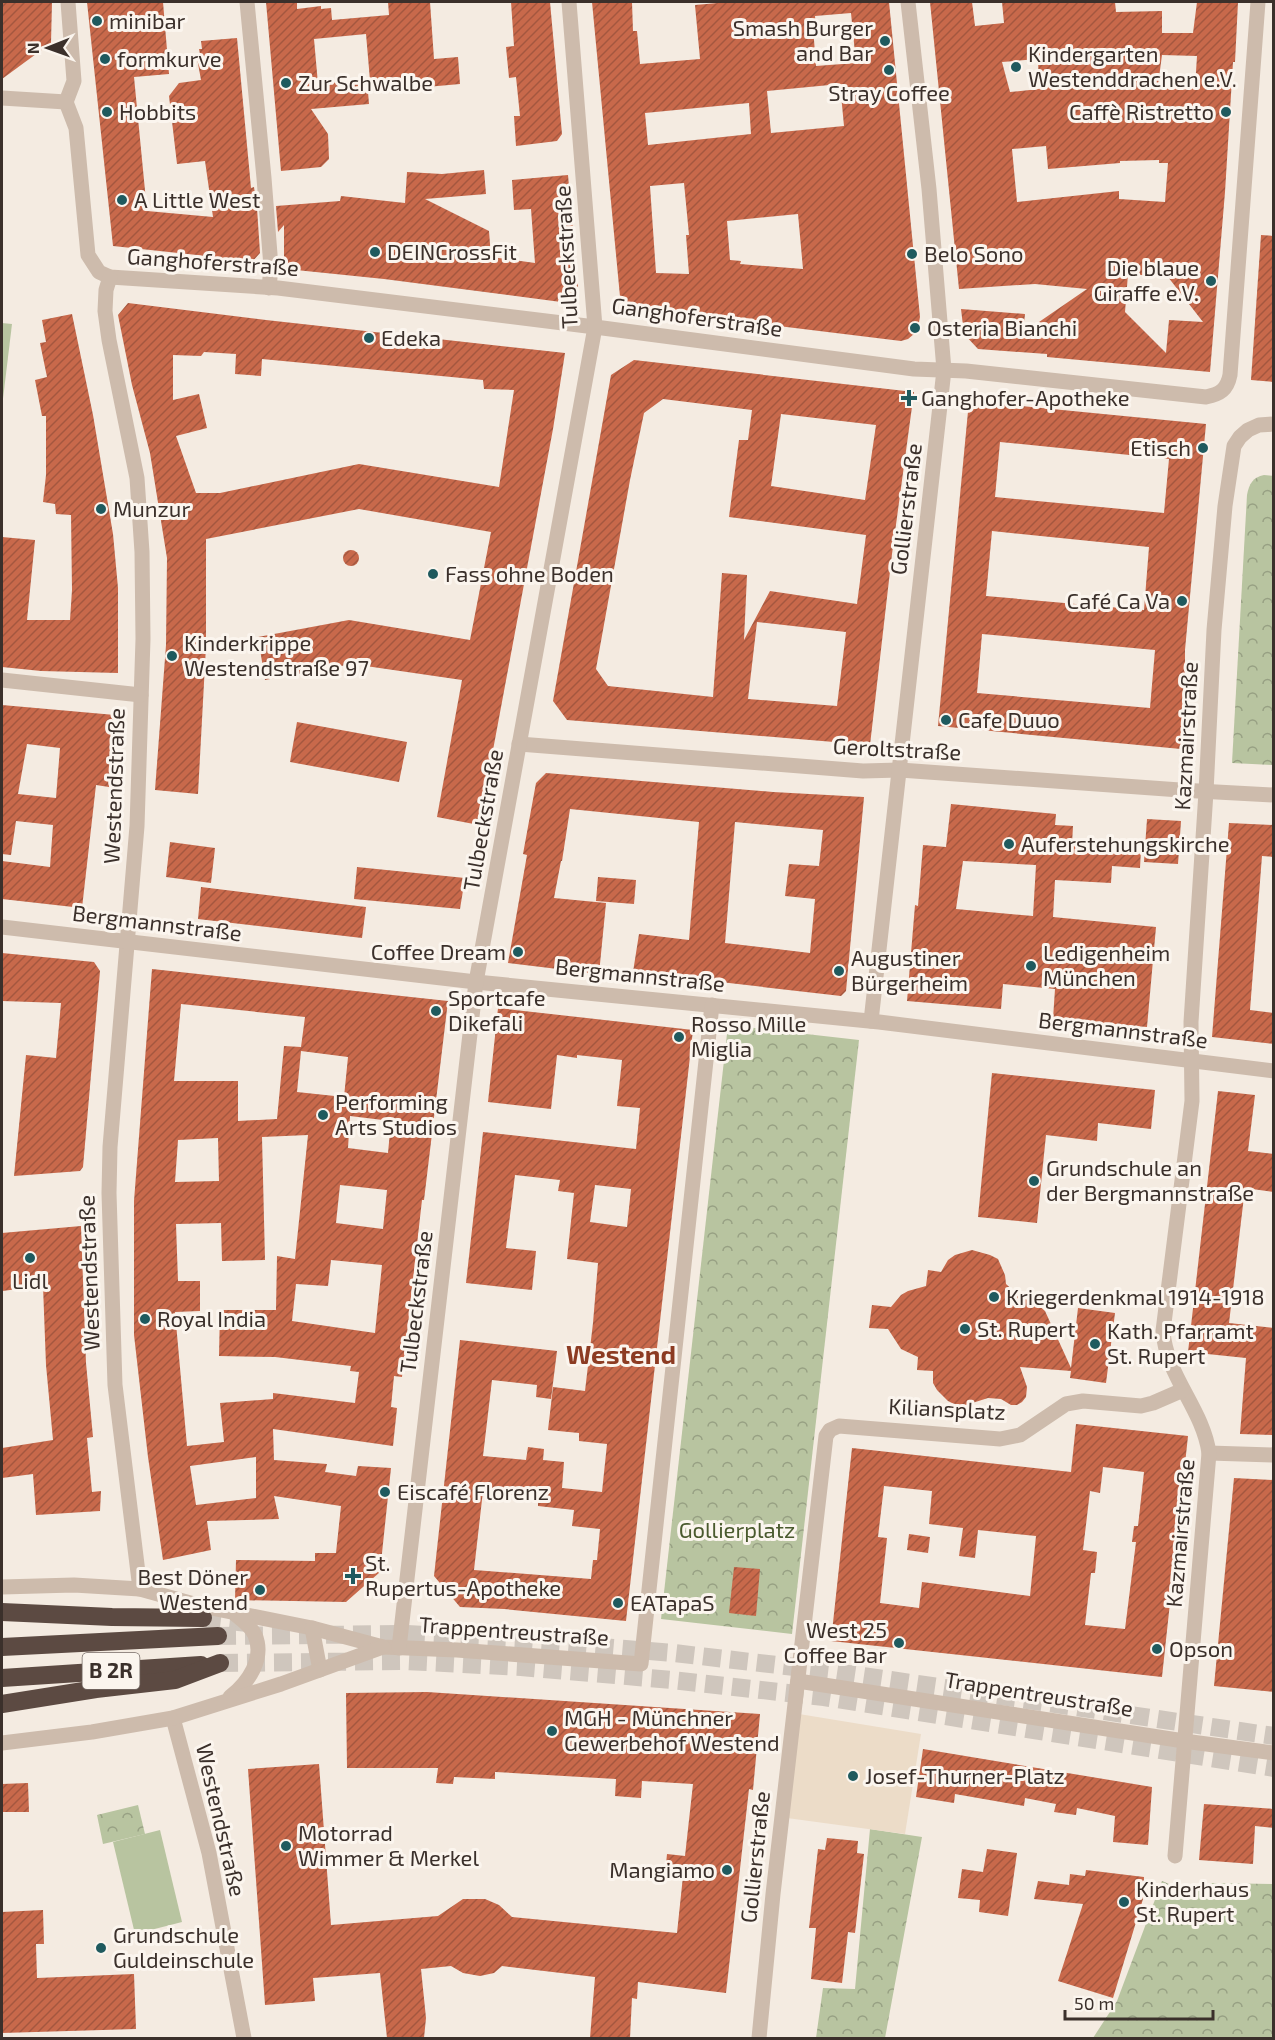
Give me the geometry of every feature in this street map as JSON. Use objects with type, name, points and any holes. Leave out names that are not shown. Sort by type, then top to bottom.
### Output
[{"type":"highway","points":[[2,1612],[203,1618]]},
{"type":"highway","name":"B 2R","points":[[2,1647],[218,1636]]},
{"type":"highway","name":"B 2R","points":[[2,1678],[220,1663],[175,1680],[96,1689],[2,1704]]},
{"type":"street","points":[[68,2],[74,81],[66,102],[76,128],[88,255],[108,284]]},
{"type":"street","points":[[247,2],[271,267],[269,288]]},
{"type":"street","name":"Tulbeckstraße","points":[[391,1648],[476,982],[595,327],[569,2]]},
{"type":"street","name":"Gollierstraße","points":[[871,1021],[944,370],[929,189],[908,2]]},
{"type":"street","name":"Ganghoferstraße","points":[[108,284],[269,288],[595,327],[914,369],[966,370],[1206,397],[1222,392],[1228,384],[1230,375],[1258,2]]},
{"type":"street","points":[[2,98],[66,102]]},
{"type":"street","name":"Westendstraße","points":[[108,284],[105,311],[137,478],[142,564],[143,639],[137,826],[110,1147],[109,1193],[115,1385],[140,1589]]},
{"type":"street","name":"Kazmairstraße","points":[[1175,1856],[1209,1453],[1205,1434],[1170,1363],[1163,1330],[1192,1101],[1191,1022],[1214,630],[1225,506],[1234,446],[1240,437],[1259,425],[1274,424]]},
{"type":"street","points":[[2,680],[141,695]]},
{"type":"street","name":"Geroltstraße","points":[[519,744],[863,771],[900,770],[1274,795]]},
{"type":"street","name":"Bergmannstraße","points":[[2,927],[476,982],[871,1021],[1274,1071]]},
{"type":"street","name":"Trappentreustraße","points":[[2,1587],[74,1585],[140,1589],[235,1614],[312,1628],[391,1648],[457,1650],[641,1664],[712,1005]]},
{"type":"street","name":"Kiliansplatz","points":[[798,1681],[826,1436],[830,1430],[839,1426],[1000,1439],[1020,1435],[1066,1404],[1083,1401],[1133,1406],[1147,1405],[1183,1390]]},
{"type":"street","points":[[1209,1453],[1274,1455]]},
{"type":"street","name":"Trappentreustraße","points":[[225,1701],[249,1678],[255,1665],[257,1652],[256,1637],[251,1628],[235,1614]]},
{"type":"street","points":[[312,1628],[320,1670]]},
{"type":"street","name":"Trappentreustraße","points":[[2,1743],[92,1732],[173,1718],[391,1648]]},
{"type":"street","name":"Gollierstraße","points":[[759,2038],[772,1894],[798,1681]]},
{"type":"street","name":"Trappentreustraße","points":[[798,1681],[1184,1742],[1274,1753]]},
{"type":"street","name":"Westendstraße","points":[[173,1718],[209,1853],[244,2038]]},
{"type":"green space","points":[[2,323],[12,324],[2,407]]},
{"type":"green space","points":[[1264,475],[1274,476],[1273,765],[1232,763],[1247,495],[1252,482]]},
{"type":"green space","name":"Gollierplatz","points":[[728,1025],[859,1040],[792,1634],[661,1619]]},
{"type":"green space","points":[[138,1805],[145,1834],[103,1844],[97,1815]]},
{"type":"green space","points":[[870,1829],[922,1837],[885,2038],[816,2038],[823,1988],[855,1989]]},
{"type":"green space","points":[[160,1830],[182,1922],[135,1934],[113,1842]]},
{"type":"green space","points":[[1162,1881],[1176,1887],[1213,1883],[1273,1884],[1273,2038],[1093,2038],[1117,2001]]},
{"type":"shaded area","name":"Josef-Thurner-Platz","points":[[799,1714],[921,1734],[905,1834],[787,1818]]},
{"type":"building","points":[[2,2],[52,2],[51,43],[2,79]]},
{"type":"building","points":[[87,2],[163,2],[169,74],[134,77],[147,211],[213,217],[205,161],[177,164],[169,96],[179,83],[201,80],[197,58],[200,54],[199,49],[202,49],[201,41],[237,38],[251,188],[254,187],[257,208],[260,253],[253,261],[113,246]]},
{"type":"building","points":[[266,2],[297,2],[297,9],[321,6],[321,9],[331,8],[332,20],[389,15],[388,2],[430,2],[434,59],[458,57],[460,84],[371,92],[366,34],[314,39],[318,84],[367,80],[369,104],[311,109],[328,134],[329,159],[321,167],[281,171]]},
{"type":"building","points":[[511,2],[550,2],[562,134],[557,141],[516,146],[514,116],[520,116],[516,77],[509,78],[506,47],[514,46]]},
{"type":"building","points":[[592,2],[632,2],[633,31],[637,31],[640,64],[700,59],[695,5],[729,2],[889,2],[920,317],[914,334],[901,341],[621,307]],"holes":[[[851,13],[856,63],[816,66],[813,27],[816,27],[815,16]],[[840,84],[844,126],[771,133],[767,91]],[[749,103],[751,134],[648,145],[645,113]],[[684,183],[689,235],[686,235],[689,274],[656,273],[650,186]],[[798,214],[803,269],[740,264],[741,261],[730,260],[727,221]]]},
{"type":"building","points":[[930,2],[972,2],[975,26],[1004,23],[1002,2],[1115,2],[1116,12],[1162,11],[1162,33],[1193,33],[1197,2],[1238,2],[1210,372],[1047,357],[1047,354],[978,349],[964,334],[961,309],[1025,314],[1023,333],[1087,289],[1035,284],[959,289]],"holes":[[[1162,55],[1197,56],[1195,88],[1158,85]],[[1038,59],[1039,89],[1010,92],[1002,62]],[[1046,146],[1048,169],[1120,163],[1120,161],[1159,160],[1159,163],[1168,163],[1165,202],[1119,199],[1119,191],[1017,202],[1012,149]],[[1128,274],[1168,277],[1203,322],[1169,320],[1166,353],[1125,312]]]},
{"type":"building","points":[[484,170],[486,194],[425,199],[489,231],[491,257],[535,263],[531,209],[514,210],[512,180],[568,175],[578,287],[561,302],[296,270],[289,268],[284,262],[284,225],[278,232],[276,206],[340,201],[341,196],[405,203],[407,172],[442,174]]},
{"type":"building","points":[[1261,235],[1274,236],[1274,382],[1251,380]]},
{"type":"building","points":[[128,303],[565,353],[553,429],[479,825],[437,817],[462,680],[352,664],[265,680],[258,637],[349,620],[470,640],[491,532],[359,509],[206,539],[206,646],[198,794],[155,790],[166,645],[167,558],[150,453],[132,385],[118,315]],"holes":[[[204,352],[236,354],[235,374],[261,376],[262,359],[483,380],[484,389],[514,390],[499,487],[359,464],[220,493],[196,493],[176,436],[207,428],[199,394],[173,400],[173,355],[201,356]]]},
{"type":"building","points":[[72,314],[93,415],[113,534],[118,588],[118,673],[41,671],[2,667],[2,537],[35,540],[27,620],[70,620],[71,515],[56,514],[55,504],[43,502],[46,475],[46,416],[42,416],[35,380],[47,377],[40,343],[46,342],[42,320]]},
{"type":"building","points":[[634,360],[914,392],[870,745],[567,720],[553,701],[611,375]],"holes":[[[663,399],[752,410],[748,440],[739,440],[729,517],[866,535],[857,604],[770,591],[744,640],[747,575],[722,573],[713,697],[608,686],[596,669],[644,413]],[[781,414],[876,425],[865,500],[771,486]],[[757,622],[846,632],[837,706],[748,699]]]},
{"type":"building","points":[[969,401],[1206,424],[1185,650],[1185,698],[1181,749],[938,726]],"holes":[[[1000,442],[1169,459],[1164,513],[995,497]],[[992,531],[1149,547],[1144,610],[986,596]],[[982,634],[1155,650],[1150,708],[977,693]]]},
{"type":"building","points":[[351,550],[357,552],[359,558],[357,564],[351,566],[345,564],[343,558],[345,552]]},
{"type":"building","points":[[2,705],[115,715],[109,787],[96,785],[82,908],[2,899],[2,861],[50,867],[53,825],[16,821],[11,855],[2,854]],"holes":[[[27,744],[60,748],[56,798],[18,794]]]},
{"type":"building","points":[[297,722],[407,742],[399,782],[290,762]]},
{"type":"building","points":[[546,773],[773,792],[864,797],[846,991],[841,996],[633,972],[639,934],[689,940],[699,822],[570,809],[554,898],[606,903],[599,974],[508,963],[527,855],[523,854],[536,783]],"holes":[[[735,822],[823,830],[819,866],[789,864],[785,896],[815,899],[810,953],[725,943]]]},
{"type":"building","points":[[951,804],[1056,814],[1055,825],[1073,826],[1072,844],[1141,850],[1140,868],[1112,866],[1111,883],[1055,880],[1053,917],[1156,927],[1147,1027],[1053,1019],[1055,989],[1003,984],[1001,1009],[907,1001],[915,905],[918,906],[923,845],[946,847]],"holes":[[[963,861],[1036,865],[1033,916],[956,909]]]},
{"type":"building","points":[[1147,819],[1181,821],[1178,864],[1144,862]]},
{"type":"building","points":[[1229,823],[1274,825],[1274,857],[1262,856],[1250,1010],[1274,1013],[1274,1044],[1212,1037]]},
{"type":"building","points":[[170,842],[215,848],[211,883],[166,877]]},
{"type":"building","points":[[357,867],[465,878],[460,909],[354,899]]},
{"type":"building","points":[[598,877],[636,880],[634,904],[596,901]]},
{"type":"building","points":[[201,887],[366,907],[362,938],[198,919]]},
{"type":"building","points":[[2,953],[94,962],[100,971],[83,1167],[80,1171],[14,1176],[26,1055],[56,1058],[61,1003],[2,1001]]},
{"type":"building","points":[[152,969],[448,1001],[402,1377],[394,1376],[391,1407],[397,1408],[393,1446],[273,1429],[274,1460],[327,1464],[325,1472],[356,1476],[358,1466],[391,1468],[380,1572],[346,1602],[235,1600],[236,1560],[315,1561],[315,1553],[336,1553],[341,1506],[274,1496],[279,1519],[207,1521],[211,1550],[163,1560],[134,1335],[134,1201]],"holes":[[[181,1004],[305,1017],[301,1047],[284,1046],[277,1119],[238,1121],[238,1081],[174,1081]],[[301,1051],[348,1057],[344,1097],[297,1092]],[[350,1116],[391,1121],[388,1153],[348,1148]],[[308,1135],[295,1259],[277,1256],[276,1310],[220,1310],[219,1356],[275,1357],[351,1366],[350,1371],[359,1372],[355,1403],[273,1393],[273,1399],[220,1403],[224,1442],[187,1446],[175,1312],[200,1311],[200,1281],[178,1281],[176,1224],[221,1223],[222,1261],[265,1260],[262,1137]],[[218,1138],[219,1181],[175,1182],[178,1140]],[[340,1185],[387,1190],[383,1229],[336,1223]],[[331,1260],[382,1265],[375,1333],[292,1321],[296,1284],[328,1286]],[[256,1457],[256,1498],[196,1505],[190,1466]]]},
{"type":"building","points":[[498,1008],[693,1030],[626,1621],[460,1607],[434,1576],[460,1340],[557,1351],[551,1399],[536,1397],[537,1385],[492,1380],[483,1456],[526,1460],[528,1447],[544,1449],[543,1460],[564,1462],[562,1488],[602,1492],[607,1444],[579,1441],[579,1433],[548,1430],[553,1387],[585,1391],[593,1323],[598,1263],[567,1259],[574,1193],[558,1191],[560,1180],[515,1175],[506,1248],[536,1251],[532,1290],[466,1283],[483,1132],[636,1149],[640,1108],[617,1106],[622,1060],[577,1055],[577,1058],[557,1055],[551,1109],[488,1102]],"holes":[[[595,1185],[631,1189],[627,1227],[590,1222]],[[483,1491],[538,1498],[538,1506],[574,1510],[572,1526],[600,1529],[597,1560],[593,1560],[591,1579],[474,1570]]]},
{"type":"building","points":[[992,1073],[1155,1090],[1151,1129],[1098,1123],[1097,1141],[1046,1135],[1037,1223],[978,1217]]},
{"type":"building","points":[[1218,1091],[1255,1095],[1248,1151],[1274,1154],[1274,1192],[1245,1188],[1229,1323],[1274,1328],[1274,1435],[1240,1434],[1246,1358],[1188,1352]]},
{"type":"building","points":[[81,1226],[86,1363],[93,1437],[87,1438],[92,1492],[101,1491],[100,1511],[36,1515],[33,1474],[2,1478],[2,1448],[53,1440],[46,1365],[43,1286],[2,1291],[2,1233]]},
{"type":"building","name":"St. Rupert","points":[[972,1250],[998,1259],[1006,1284],[1021,1298],[1035,1302],[1045,1311],[1071,1368],[1078,1308],[1115,1313],[1106,1383],[1070,1378],[1071,1371],[1020,1367],[1027,1387],[1026,1397],[1017,1405],[1011,1405],[1001,1399],[988,1398],[966,1405],[956,1405],[948,1401],[937,1390],[933,1383],[933,1371],[917,1370],[918,1357],[901,1349],[888,1329],[869,1328],[872,1305],[891,1307],[901,1295],[926,1286],[928,1270],[941,1272],[948,1260],[955,1255]]},
{"type":"building","points":[[1076,1424],[1188,1436],[1162,1677],[831,1641],[852,1448],[1071,1472]],"holes":[[[1103,1467],[1144,1472],[1138,1526],[1134,1526],[1132,1542],[1136,1542],[1125,1629],[1085,1625],[1091,1573],[1095,1573],[1097,1552],[1083,1550],[1090,1491],[1100,1493]],[[884,1486],[932,1491],[929,1524],[963,1528],[959,1556],[975,1558],[978,1530],[1036,1536],[1030,1596],[922,1582],[919,1608],[880,1603],[887,1538],[878,1537]]]},
{"type":"building","points":[[1234,1478],[1274,1480],[1274,1692],[1214,1686]]},
{"type":"building","points":[[909,1534],[930,1537],[928,1553],[907,1550]]},
{"type":"building","points":[[734,1567],[760,1569],[756,1616],[729,1613]]},
{"type":"building","points":[[427,1692],[760,1714],[753,1790],[749,1789],[726,1993],[638,1982],[637,1999],[632,1998],[630,2038],[590,2038],[595,1977],[502,1966],[494,1973],[480,1976],[463,1973],[451,1966],[421,1969],[426,2018],[424,2038],[387,2038],[380,1973],[313,1978],[315,2001],[265,2005],[248,1769],[319,1764],[331,1925],[438,1916],[463,1899],[485,1899],[499,1905],[512,1917],[677,1933],[683,1876],[665,1874],[667,1854],[685,1856],[693,1784],[642,1781],[641,1798],[615,1796],[616,1779],[495,1772],[495,1779],[454,1777],[453,1784],[436,1783],[438,1768],[347,1768],[346,1693]]},
{"type":"building","points":[[923,1749],[1152,1787],[1148,1845],[1113,1842],[1115,1816],[1077,1808],[1076,1815],[1054,1812],[1056,1804],[1025,1798],[1024,1806],[955,1794],[954,1803],[916,1797]]},
{"type":"building","points":[[28,1783],[29,1812],[2,1812],[2,1784]]},
{"type":"building","points":[[1204,1804],[1274,1809],[1274,1828],[1255,1826],[1253,1864],[1199,1860]]},
{"type":"building","points":[[827,1838],[858,1841],[857,1853],[864,1854],[855,1933],[848,1932],[842,1983],[811,1979],[816,1928],[809,1928],[818,1849],[825,1850]]},
{"type":"building","points":[[987,1849],[1017,1853],[1008,1916],[979,1912],[980,1900],[958,1898],[962,1869],[983,1872]]},
{"type":"building","points":[[1086,1870],[1144,1877],[1143,1899],[1113,1998],[1058,1981],[1083,1904],[1034,1899],[1038,1881],[1069,1885],[1070,1874],[1085,1876]]},
{"type":"building","points":[[43,1910],[44,1944],[36,1944],[37,1978],[134,1974],[136,2029],[2,2033],[2,1912]]},
{"type":"tunnel","points":[[203,1618],[255,1624]]},
{"type":"tunnel","points":[[218,1636],[406,1634],[520,1640],[674,1653],[829,1671],[1274,1736]]},
{"type":"tunnel","points":[[220,1663],[406,1661],[521,1667],[672,1680],[824,1697],[1274,1768]]},
{"type":"place","name":"minibar","points":[[97,21]]},
{"type":"place","name":"Smash Burger and Bar","points":[[885,41]]},
{"type":"place","name":"formkurve","points":[[105,59]]},
{"type":"place","name":"Kindergarten Westenddrachen e.V.","points":[[1016,67]]},
{"type":"place","name":"Stray Coffee","points":[[889,70]]},
{"type":"place","name":"Zur Schwalbe","points":[[286,83]]},
{"type":"place","name":"Hobbits","points":[[107,112]]},
{"type":"place","name":"Caffè Ristretto","points":[[1226,112]]},
{"type":"place","name":"A Little West","points":[[122,200]]},
{"type":"place","name":"DEINCrossFit","points":[[375,252]]},
{"type":"place","name":"Belo Sono","points":[[912,254]]},
{"type":"place","name":"Die blaue Giraffe e.V.","points":[[1211,281]]},
{"type":"place","name":"Osteria Bianchi","points":[[915,328]]},
{"type":"place","name":"Edeka","points":[[369,338]]},
{"type":"place","name":"Ganghofer-Apotheke","points":[[909,398]]},
{"type":"place","name":"Etisch","points":[[1203,448]]},
{"type":"place","name":"Munzur","points":[[101,509]]},
{"type":"place","name":"Fass ohne Boden","points":[[433,574]]},
{"type":"place","name":"Café Ca Va","points":[[1182,601]]},
{"type":"place","name":"Kinderkrippe Westendstraße 97","points":[[172,656]]},
{"type":"place","name":"Cafe Duuo","points":[[946,720]]},
{"type":"place","name":"Auferstehungskirche","points":[[1009,844]]},
{"type":"place","name":"Coffee Dream","points":[[518,952]]},
{"type":"place","name":"Ledigenheim München","points":[[1031,966]]},
{"type":"place","name":"Augustiner Bürgerheim","points":[[839,971]]},
{"type":"place","name":"Sportcafe Dikefali","points":[[436,1011]]},
{"type":"place","name":"Rosso Mille Miglia","points":[[679,1037]]},
{"type":"place","name":"Performing Arts Studios","points":[[323,1115]]},
{"type":"place","name":"Grundschule an der Bergmannstraße","points":[[1034,1181]]},
{"type":"place","name":"Lidl","points":[[30,1258]]},
{"type":"place","name":"Kriegerdenkmal 1914-1918","points":[[994,1297]]},
{"type":"place","name":"Royal India","points":[[145,1319]]},
{"type":"place","name":"St. Rupert","points":[[965,1329]]},
{"type":"place","name":"Kath. Pfarramt St. Rupert","points":[[1095,1344]]},
{"type":"place","name":"Eiscafé Florenz","points":[[385,1492]]},
{"type":"place","name":"St. Rupertus-Apotheke","points":[[353,1576]]},
{"type":"place","name":"Best Döner Westend","points":[[260,1590]]},
{"type":"place","name":"EATapaS","points":[[618,1603]]},
{"type":"place","name":"West 25 Coffee Bar","points":[[899,1643]]},
{"type":"place","name":"Opson","points":[[1157,1649]]},
{"type":"place","name":"MGH - Münchner Gewerbehof Westend","points":[[552,1731]]},
{"type":"place","name":"Josef-Thurner-Platz","points":[[853,1776]]},
{"type":"place","name":"Motorrad Wimmer & Merkel","points":[[286,1846]]},
{"type":"place","name":"Mangiamo","points":[[727,1870]]},
{"type":"place","name":"Kinderhaus St. Rupert","points":[[1124,1902]]},
{"type":"place","name":"Grundschule Guldeinschule","points":[[101,1948]]},
{"type":"district","name":"Westend","points":[[621,1355]]}]
